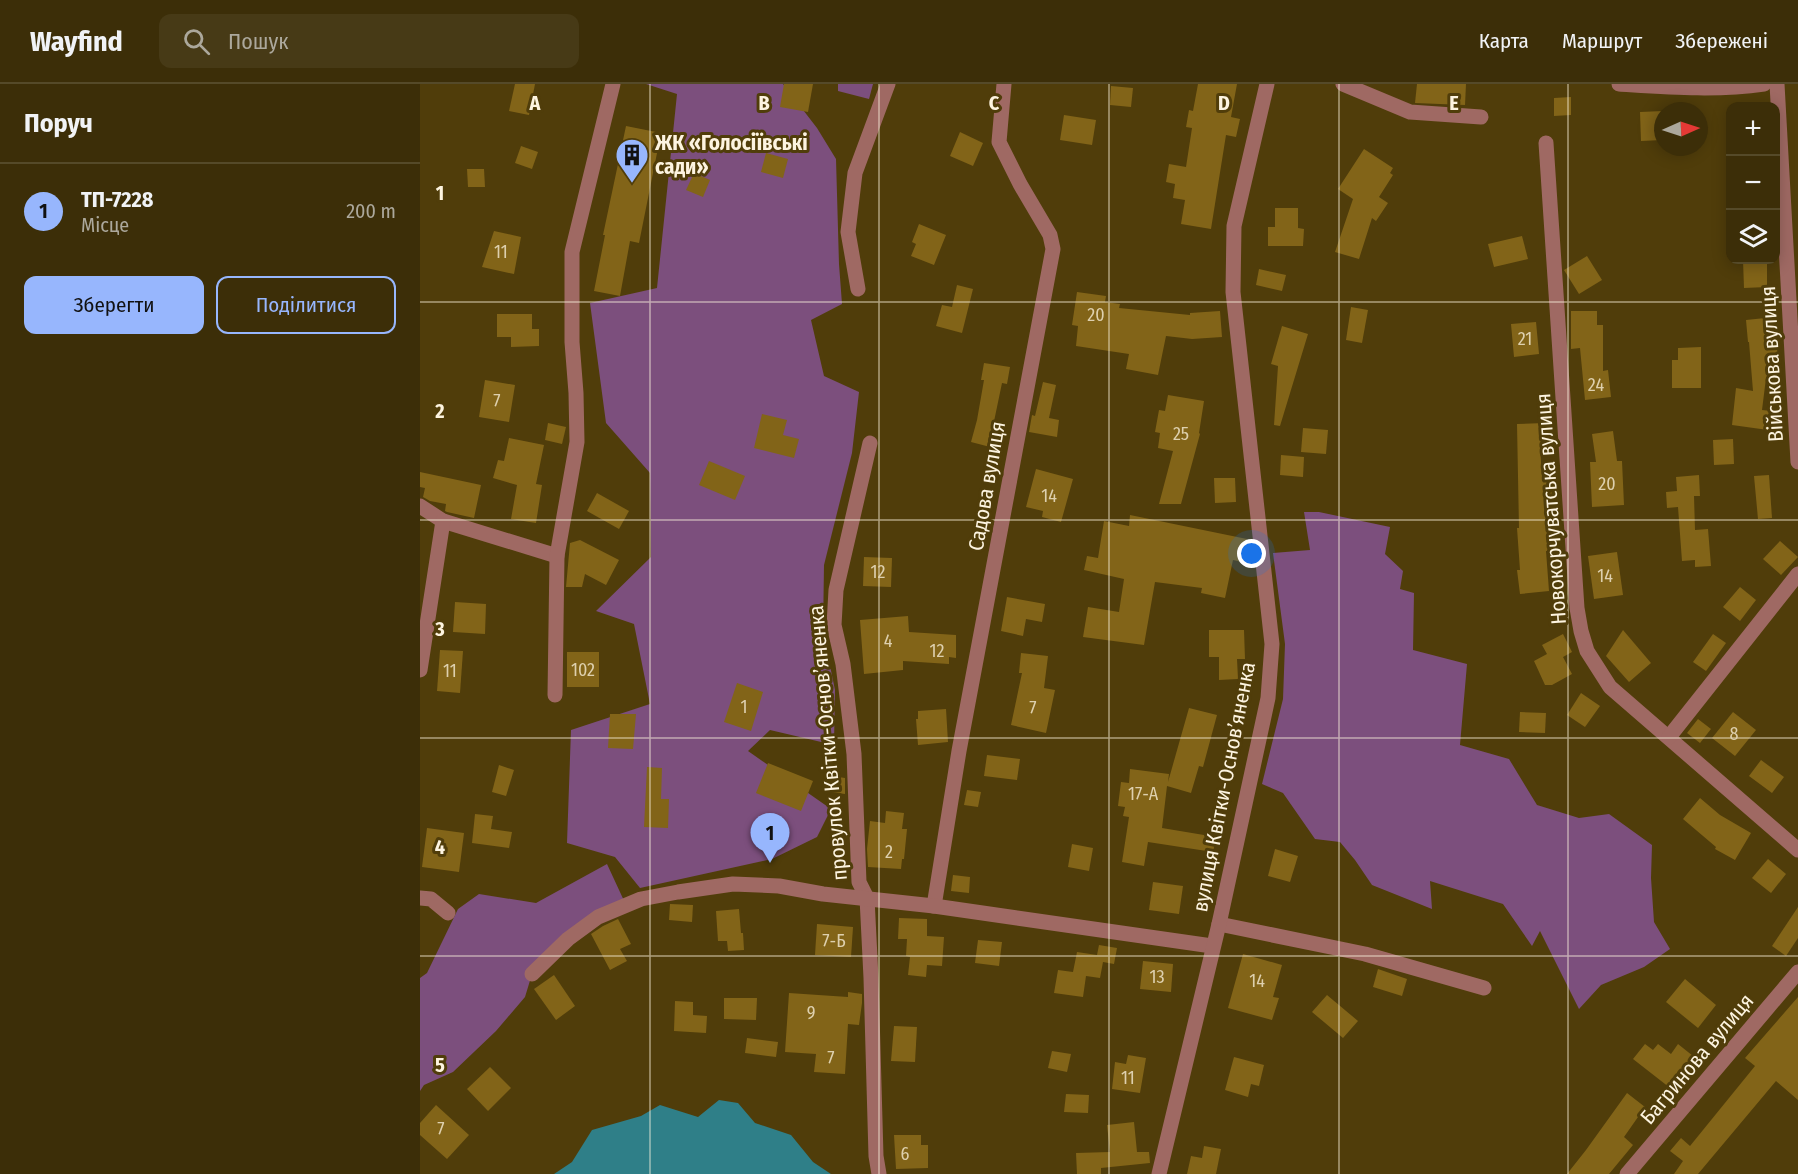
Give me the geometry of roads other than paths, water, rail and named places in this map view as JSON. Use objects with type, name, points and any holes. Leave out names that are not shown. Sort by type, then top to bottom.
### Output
[{"type":"street","points":[[555,695],[557,556],[577,442],[572,342],[572,252],[613,84]]},
{"type":"street","points":[[858,289],[848,232],[855,173],[888,84]]},
{"type":"street","name":"Садова вулиця","points":[[933,906],[959,751],[1053,249],[1050,235],[999,142],[1004,84]]},
{"type":"street","name":"вулиця Квітки-Основ’яненка","points":[[1159,1174],[1219,924],[1268,698],[1272,644],[1233,292],[1234,226],[1267,84]]},
{"type":"street","points":[[1343,84],[1410,112],[1480,117]]},
{"type":"street","points":[[1619,84],[1690,88],[1743,87],[1764,84]]},
{"type":"street","name":"Військова вулиця","points":[[1777,84],[1798,462]]},
{"type":"street","name":"Новокорчуватська вулиця","points":[[1546,143],[1576,596],[1581,631],[1587,651],[1610,687],[1798,850]]},
{"type":"street","name":"провулок Квітки-Основʼяненка","points":[[870,443],[836,590],[834,624],[843,664],[854,754],[859,882],[867,898],[876,1156],[879,1174]]},
{"type":"street","points":[[420,506],[443,521],[557,556]]},
{"type":"street","points":[[420,670],[443,521]]},
{"type":"street","points":[[1669,737],[1798,574]]},
{"type":"street","name":"провулок Квітки-Основʼяненка","points":[[532,974],[568,939],[598,917],[641,899],[678,891],[733,884],[779,886],[822,894],[933,906],[1212,946]]},
{"type":"street","points":[[420,898],[431,899],[448,913]]},
{"type":"street","points":[[1219,924],[1365,954],[1484,988]]},
{"type":"street","name":"Багринова вулиця","points":[[1628,1174],[1798,972]]},
{"type":"water","points":[[719,1100],[738,1103],[755,1123],[791,1135],[813,1162],[831,1174],[554,1174],[572,1162],[592,1130],[641,1116],[660,1105],[698,1117]]},
{"type":"place","name":"ЖК «Голосіївські сади»","points":[[632,184]]},
{"type":"place","name":"ТП-7228","points":[[770,863]]}]
